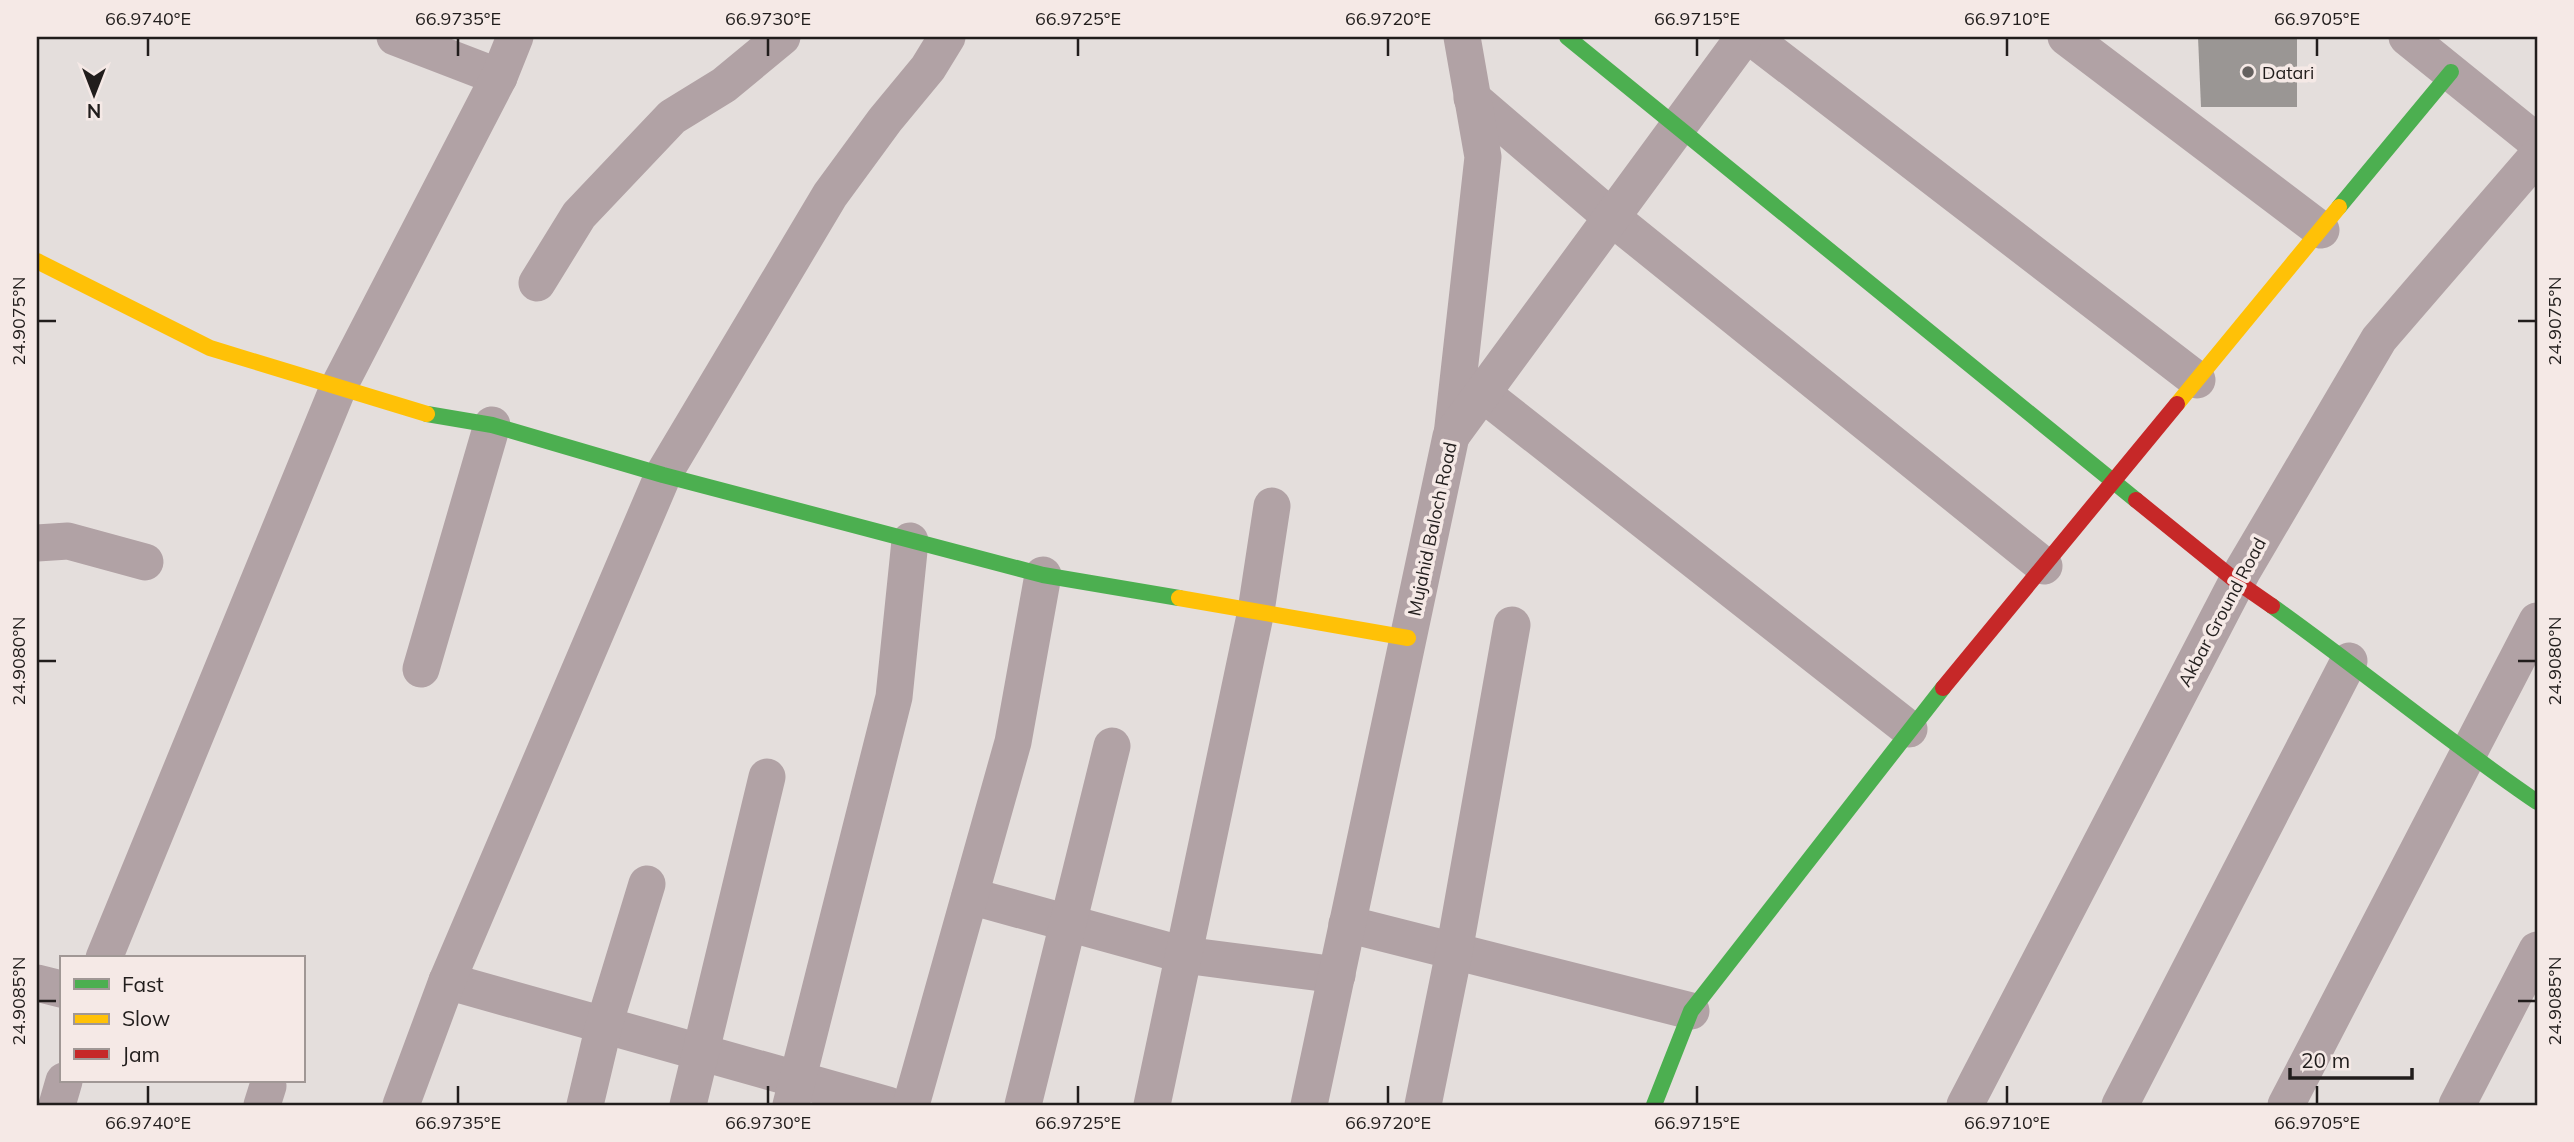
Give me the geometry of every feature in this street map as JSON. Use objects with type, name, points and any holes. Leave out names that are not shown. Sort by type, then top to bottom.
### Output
[{"type":"street","points":[[395,37],[499,76]]},
{"type":"street","points":[[105,956],[338,388],[499,76],[515,37]]},
{"type":"street","points":[[537,283],[579,215],[672,117],[724,85],[782,37]]},
{"type":"street","points":[[401,1105],[447,981],[663,475],[830,195],[885,120],[928,68],[947,37]]},
{"type":"street","points":[[1451,436],[1483,157],[1462,37]]},
{"type":"street","points":[[1567,37],[2236,581],[2349,661],[2468,755],[2537,802]]},
{"type":"street","name":"Mujahid Baloch Road","points":[[1309,1105],[1451,436],[1744,37]]},
{"type":"street","points":[[1751,37],[2197,380]]},
{"type":"street","points":[[2066,37],[2321,230]]},
{"type":"street","points":[[2407,37],[2537,142]]},
{"type":"street","points":[[1654,1105],[1690,1012],[1909,729],[2451,72]]},
{"type":"street","points":[[1472,98],[1611,216],[2044,566]]},
{"type":"street","name":"Akbar Ground Road","points":[[1965,1105],[2236,581],[2379,339],[2537,156]]},
{"type":"street","points":[[37,261],[209,348],[428,414],[492,425],[663,475],[1043,575],[1408,638]]},
{"type":"street","points":[[1482,393],[1909,729]]},
{"type":"street","points":[[421,669],[492,425]]},
{"type":"street","points":[[1152,1105],[1256,611],[1272,506]]},
{"type":"street","points":[[37,543],[68,541],[145,562]]},
{"type":"street","points":[[794,1092],[894,697],[910,541]]},
{"type":"street","points":[[911,1105],[1013,742],[1043,575]]},
{"type":"street","points":[[2286,1105],[2537,621]]},
{"type":"street","points":[[1423,1105],[1454,952],[1512,625]]},
{"type":"street","points":[[2120,1105],[2349,661]]},
{"type":"street","points":[[1023,1105],[1112,747]]},
{"type":"street","points":[[688,1105],[767,777]]},
{"type":"street","points":[[585,1105],[604,1025],[647,884]]},
{"type":"street","points":[[970,896],[1184,955],[1337,975]]},
{"type":"street","points":[[1347,924],[1690,1012]]},
{"type":"street","points":[[2457,1105],[2537,950]]},
{"type":"street","points":[[447,981],[701,1052],[794,1092],[888,1105]]},
{"type":"street","points":[[37,984],[60,989]]},
{"type":"street","points":[[57,1105],[64,1082]]},
{"type":"building","name":"Datari","points":[[2198,37],[2297,37],[2297,107],[2201,107]]},
{"type":"traffic: fast","points":[[1567,37],[2136,500]]},
{"type":"traffic: fast","points":[[2339,207],[2451,72]]},
{"type":"traffic: fast","points":[[427,414],[492,425],[663,475],[1043,575],[1179,598]]},
{"type":"traffic: fast","points":[[2272,606],[2537,802]]},
{"type":"traffic: fast","points":[[1654,1105],[1691,1011],[1943,688]]},
{"type":"traffic: slow","points":[[2177,404],[2339,207]]},
{"type":"traffic: slow","points":[[37,261],[210,348],[427,414]]},
{"type":"traffic: slow","points":[[1179,598],[1408,638]]},
{"type":"traffic: jam","points":[[1943,688],[2177,404]]},
{"type":"traffic: jam","points":[[2136,500],[2236,581],[2272,606]]},
{"type":"place","name":"Datari","points":[[2248,72]]}]
